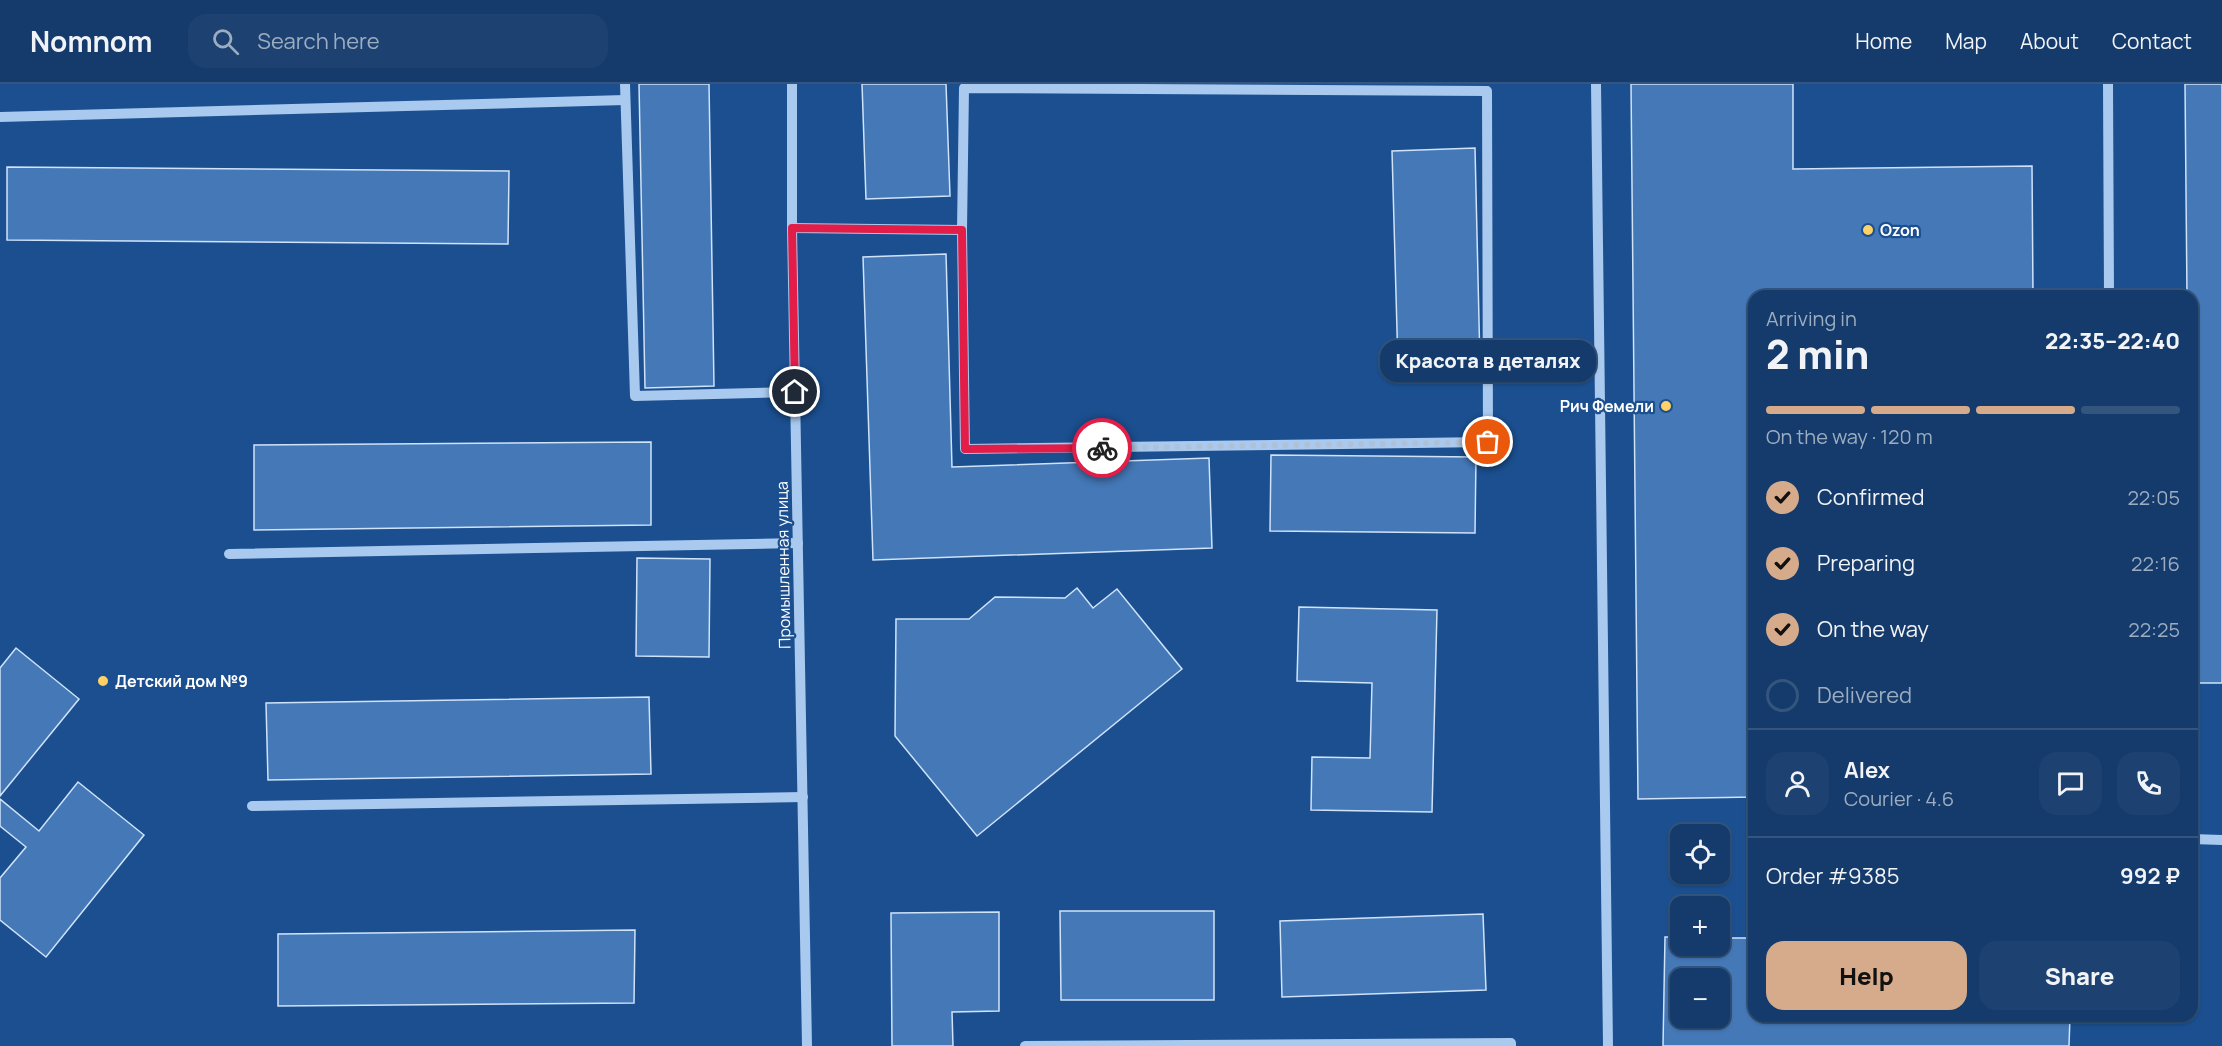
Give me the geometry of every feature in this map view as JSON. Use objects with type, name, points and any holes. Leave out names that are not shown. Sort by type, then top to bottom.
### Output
[{"type":"street","points":[[625,84],[635,396],[795,392]]},
{"type":"street","name":"Промышленная улица","points":[[792,84],[792,228],[807,1046]]},
{"type":"street","points":[[1596,84],[1608,1046]]},
{"type":"street","points":[[2108,84],[2109,290]]},
{"type":"street","points":[[964,88],[1487,92],[1488,442],[965,449],[962,230],[964,88]]},
{"type":"street","points":[[0,117],[625,100]]},
{"type":"street","points":[[792,228],[962,230]]},
{"type":"street","points":[[230,554],[798,543]]},
{"type":"street","points":[[252,806],[803,797]]},
{"type":"street","points":[[2198,839],[2222,840]]},
{"type":"street","points":[[1025,1046],[1511,1043],[1511,1046]]},
{"type":"building","points":[[639,84],[709,84],[714,386],[645,388]]},
{"type":"building","points":[[862,84],[946,84],[950,196],[866,199]]},
{"type":"building","points":[[1631,84],[1793,84],[1793,169],[2032,166],[2033,290],[1748,290],[1748,797],[1638,799]]},
{"type":"building","points":[[2185,84],[2222,84],[2222,683],[2198,683],[2198,290],[2187,290]]},
{"type":"building","points":[[1475,148],[1480,364],[1398,366],[1392,151]]},
{"type":"building","points":[[7,167],[509,171],[508,244],[7,240]]},
{"type":"building","points":[[946,254],[952,467],[1209,458],[1212,548],[873,560],[863,257]]},
{"type":"building","points":[[651,442],[651,525],[254,530],[254,445]]},
{"type":"building","points":[[1271,455],[1476,457],[1475,533],[1270,531]]},
{"type":"building","points":[[637,558],[710,559],[709,657],[636,656]]},
{"type":"building","points":[[1077,588],[1093,608],[1117,589],[1182,669],[977,836],[895,736],[896,619],[969,619],[995,597],[1065,598]]},
{"type":"building","points":[[1299,607],[1437,610],[1432,812],[1311,810],[1312,757],[1370,758],[1372,683],[1297,681]]},
{"type":"building","points":[[16,648],[79,699],[0,796],[0,668]]},
{"type":"building","points":[[649,697],[651,774],[268,780],[266,703]]},
{"type":"building","points":[[78,782],[144,835],[46,957],[0,920],[0,878],[26,847],[0,826],[0,799],[39,831]]},
{"type":"building","points":[[1060,911],[1214,911],[1214,1000],[1061,1000]]},
{"type":"building","points":[[999,912],[999,1011],[952,1012],[953,1046],[892,1046],[891,913]]},
{"type":"building","points":[[1483,914],[1486,990],[1282,997],[1280,921]]},
{"type":"building","points":[[635,930],[634,1003],[278,1006],[278,934]]},
{"type":"building","points":[[1665,937],[1670,937],[1670,956],[1730,956],[1730,938],[1748,938],[1748,1022],[2070,1022],[2069,1046],[1663,1046]]},
{"type":"way so far","points":[[1102,448],[1488,442]]},
{"type":"place","name":"Ozon","points":[[1868,230]]},
{"type":"place","name":"Рич Фемели","points":[[1666,406]]},
{"type":"place","name":"Красота в деталях","points":[[1488,442]]},
{"type":"place","name":"Детский дом №9","points":[[103,681]]},
{"type":"route","points":[[795,392],[792,228],[962,230],[965,449],[1102,448]]}]
